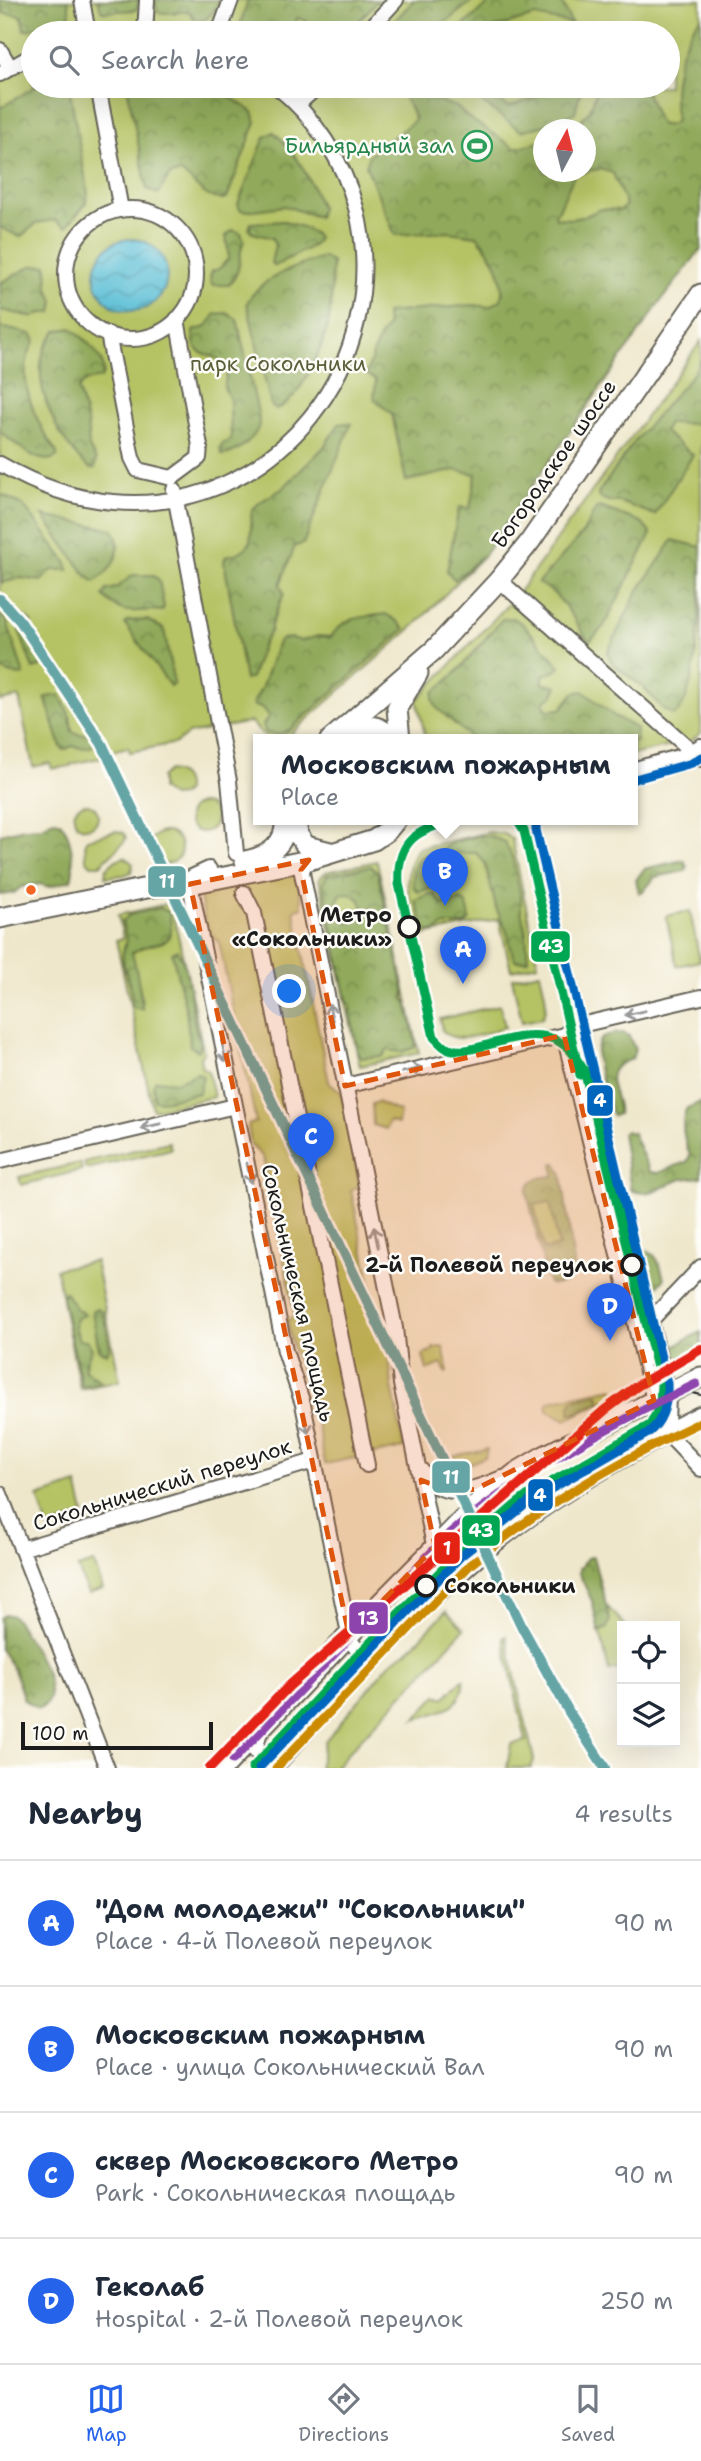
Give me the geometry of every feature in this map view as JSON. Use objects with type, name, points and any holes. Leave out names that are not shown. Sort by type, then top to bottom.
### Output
[{"type":"main road","name":"Богородское шоссе","points":[[336,734],[432,651],[499,580],[529,543],[701,294]]},
{"type":"main road","name":"Богородское шоссе","points":[[399,734],[397,708],[432,651]]},
{"type":"main road","points":[[342,734],[375,726],[389,734]]},
{"type":"main road","points":[[152,887],[238,858],[258,859],[275,850],[284,836],[285,825]]},
{"type":"main road","points":[[297,825],[298,835],[306,846],[330,852]]},
{"type":"main road","points":[[0,918],[152,887],[190,884],[309,860],[374,839],[392,825]]},
{"type":"main road","points":[[223,1768],[474,1507],[517,1472],[564,1445],[701,1377]]},
{"type":"main road","points":[[270,1768],[380,1650],[491,1545],[537,1511],[667,1433],[701,1416]]},
{"type":"street","points":[[82,0],[86,21]]},
{"type":"street","points":[[146,21],[147,0]]},
{"type":"street","points":[[223,21],[231,0]]},
{"type":"street","points":[[377,21],[396,0]]},
{"type":"street","points":[[0,50],[5,71],[21,62]]},
{"type":"street","points":[[100,98],[121,210]]},
{"type":"street","points":[[0,464],[36,483],[86,499],[117,503],[148,502],[176,498],[232,480],[260,464],[308,421],[327,396],[346,359],[357,327],[363,294],[364,260],[352,193],[338,161],[320,131],[289,98]]},
{"type":"street","points":[[297,105],[305,98]]},
{"type":"street","points":[[121,210],[148,212],[167,221],[178,230],[191,250],[194,261],[194,286],[187,307],[160,332],[146,337],[130,339],[108,334],[91,326],[74,306],[69,295],[66,270],[72,246],[86,227],[108,213],[121,210]]},
{"type":"street","points":[[108,334],[132,458],[138,470],[172,478],[199,458],[200,446],[177,319]]},
{"type":"street","points":[[172,478],[229,781],[238,858]]},
{"type":"street","points":[[499,580],[698,753]]},
{"type":"street","points":[[638,768],[698,753]]},
{"type":"street","points":[[527,825],[568,1031],[635,1322],[661,1396]]},
{"type":"street","points":[[309,860],[303,867],[304,881],[395,1328],[401,1384],[443,1590]]},
{"type":"street","points":[[190,884],[191,877],[209,869]]},
{"type":"street","name":"Сокольническая площадь","points":[[190,884],[285,1351],[303,1404],[349,1635]]},
{"type":"street","name":"Сокольническая площадь","points":[[244,893],[254,913],[367,1465]]},
{"type":"street","points":[[345,1086],[701,997]]},
{"type":"street","points":[[0,1161],[236,1106]]},
{"type":"street","points":[[635,1322],[652,1319],[701,1268]]},
{"type":"street","points":[[652,1319],[667,1433],[701,1469]]},
{"type":"street","name":"Сокольнический переулок","points":[[21,1549],[314,1461]]},
{"type":"street","points":[[418,1466],[432,1483],[457,1492],[473,1490],[517,1472]]},
{"type":"street","points":[[0,1494],[107,1768]]},
{"type":"street","points":[[349,1635],[354,1646],[361,1652],[380,1650]]},
{"type":"street","points":[[262,1726],[255,1750],[270,1768]]},
{"type":"highlighted area","points":[[309,860],[301,870],[345,1086],[564,1035],[654,1400],[476,1489],[451,1492],[421,1480],[435,1547],[349,1635],[190,884]]},
{"type":"green space","name":"парк Сокольники","points":[[0,0],[701,0],[701,247],[660,301],[484,555],[415,625],[291,734],[262,734],[251,722],[188,734],[176,743],[130,752],[128,747],[112,751],[109,756],[71,766],[52,769],[50,763],[33,767],[19,697],[0,701]]},
{"type":"green space","points":[[0,0],[68,0],[70,15],[56,21],[23,21],[22,16],[3,13]]},
{"type":"green space","points":[[98,0],[140,0],[136,10],[104,12]]},
{"type":"green space","points":[[155,0],[219,0],[215,10],[204,21],[195,20],[190,12],[157,12]]},
{"type":"green space","points":[[248,0],[378,0],[359,21],[305,21],[297,18],[296,21],[241,21]]},
{"type":"green space","points":[[414,0],[474,0],[447,21],[394,21]]},
{"type":"green space","points":[[493,0],[558,0],[570,21],[535,16],[518,21],[469,21]]},
{"type":"green space","points":[[701,17],[701,249],[661,301],[484,555],[455,580],[447,571],[459,507],[470,508],[476,474],[456,470],[406,481],[392,414],[374,399],[376,380],[366,374],[379,338],[387,327],[386,313],[474,305],[489,307],[501,300],[500,274],[493,258],[477,236],[448,232],[395,235],[366,166],[369,155],[414,121],[405,98],[430,98],[457,107],[466,116],[515,148],[533,144],[533,182],[571,182],[555,214],[556,218],[572,219],[600,209],[621,210],[626,205],[613,173],[596,170],[596,119],[582,119],[590,110],[594,98],[649,98],[661,125],[670,125],[676,121],[674,98],[680,98],[680,57]]},
{"type":"green space","points":[[21,95],[21,98],[71,98],[88,193],[85,205],[66,227],[55,220],[37,223],[20,237],[0,227],[0,108]]},
{"type":"green space","points":[[129,98],[232,98],[253,112],[256,122],[227,198],[207,195],[181,173],[170,175],[158,194],[147,189]]},
{"type":"green space","points":[[476,98],[492,98],[509,107],[534,98],[579,98],[575,112],[563,119],[533,119],[533,128],[521,131]]},
{"type":"green space","points":[[274,132],[297,158],[308,177],[321,208],[318,217],[285,206],[240,210],[238,204],[265,137]]},
{"type":"green space","points":[[284,221],[307,229],[318,238],[314,245],[275,266],[271,263],[275,245],[272,238],[253,233],[249,229],[251,223]]},
{"type":"green space","points":[[233,230],[241,233],[244,240],[237,273],[229,285],[212,285],[212,271],[219,269],[229,258],[226,236]]},
{"type":"green space","points":[[324,257],[332,262],[330,312],[324,338],[315,361],[294,396],[286,404],[277,409],[273,408],[247,303],[270,279]]},
{"type":"green space","points":[[47,265],[48,288],[54,301],[52,313],[33,317],[0,310],[0,283],[31,266]]},
{"type":"green space","points":[[226,313],[237,319],[259,421],[256,432],[248,441],[238,449],[222,455],[222,444],[231,440],[230,400],[224,387],[228,369],[220,360],[197,350],[193,331],[206,327],[216,314]]},
{"type":"green space","points":[[0,327],[32,334],[35,341],[28,355],[26,384],[41,427],[57,453],[57,456],[51,459],[28,453],[0,432]]},
{"type":"green space","points":[[71,328],[95,350],[103,365],[101,378],[85,381],[78,389],[87,421],[89,447],[96,460],[95,468],[91,469],[60,432],[51,416],[42,382],[41,366],[46,346],[56,331]]},
{"type":"green space","points":[[701,341],[701,733],[691,741],[638,754],[638,734],[425,734],[417,700],[516,596]]},
{"type":"green space","points":[[701,359],[701,424],[668,423],[664,432],[693,455],[655,515],[600,498],[598,493],[637,438],[693,374]]},
{"type":"green space","points":[[339,424],[351,424],[303,544],[295,546],[280,585],[284,593],[271,630],[251,678],[245,680],[224,561],[226,556],[244,550],[248,545],[252,510],[282,489],[323,448]]},
{"type":"green space","points":[[0,494],[23,505],[67,563],[68,570],[52,570],[41,581],[21,578],[2,583]]},
{"type":"green space","points":[[600,507],[641,522],[651,534],[604,626],[591,640],[587,640],[560,600],[538,583],[583,533],[596,508]]},
{"type":"green space","points":[[43,516],[112,529],[118,551],[112,566],[94,582],[84,573]]},
{"type":"green space","points":[[673,540],[701,547],[700,612],[694,664],[683,705],[674,715],[663,709],[645,689],[613,664],[607,653],[635,596]]},
{"type":"green space","points":[[133,575],[153,575],[159,580],[164,607],[162,611],[125,611],[111,604],[103,596],[107,590],[116,588]]},
{"type":"green space","points":[[386,614],[405,629],[287,732],[266,733],[263,725],[269,716],[263,708],[254,706],[253,703],[278,642],[292,638],[301,641],[318,636],[331,637],[348,621]]},
{"type":"green space","points":[[0,615],[6,619],[24,675],[0,669]]},
{"type":"green space","points":[[17,616],[25,617],[31,622],[43,666],[33,669],[15,619]]},
{"type":"green space","points":[[513,618],[523,624],[560,666],[556,671],[543,675],[543,684],[557,686],[553,695],[543,702],[547,710],[561,709],[574,693],[583,691],[613,715],[637,729],[637,734],[466,734],[437,708],[433,700],[434,692],[457,672],[502,619]]},
{"type":"green space","points":[[147,620],[164,629],[174,684],[170,686],[125,624],[127,621]]},
{"type":"green space","points":[[60,695],[70,716],[72,731],[80,735],[93,733],[99,742],[86,748],[72,746],[64,750],[61,747],[45,697]]},
{"type":"green space","points":[[169,771],[184,780],[186,791],[181,796],[172,797],[161,789],[161,777]]},
{"type":"green space","points":[[86,804],[95,807],[98,816],[95,825],[86,828],[77,825],[74,816],[77,807]]},
{"type":"green space","points":[[202,804],[212,808],[216,818],[212,828],[202,832],[192,828],[188,818],[192,808]]},
{"type":"green space","points":[[56,820],[61,823],[69,838],[73,866],[71,880],[49,887],[40,884],[21,887],[14,893],[0,895],[0,834],[42,827]]},
{"type":"green space","points":[[116,831],[124,833],[124,842],[100,865],[91,865],[86,859],[87,839]]},
{"type":"green space","points":[[165,832],[177,836],[181,848],[177,860],[165,864],[153,860],[149,848],[153,836]]},
{"type":"green space","points":[[489,832],[504,834],[512,839],[538,964],[511,970],[499,919],[419,936],[408,890],[409,869],[418,848]]},
{"type":"green space","points":[[478,836],[490,836],[505,842],[512,857],[521,897],[528,960],[517,961],[513,957],[507,932],[496,908],[485,863],[476,853],[442,854],[441,850],[451,843]]},
{"type":"green space","points":[[424,855],[429,855],[432,860],[430,868],[437,879],[437,887],[418,892],[414,888],[413,870]]},
{"type":"green space","points":[[125,857],[133,864],[131,872],[105,877],[106,869],[116,860]]},
{"type":"green space","points":[[684,860],[686,871],[655,877],[644,891],[639,893],[636,880],[644,869]]},
{"type":"green space","points":[[377,861],[419,1053],[360,1066],[319,879],[326,872]]},
{"type":"green space","points":[[371,866],[378,873],[405,994],[403,998],[407,1002],[416,1043],[414,1048],[401,1052],[387,1050],[383,1056],[363,1058],[358,1055],[351,1006],[347,1001],[323,883],[327,875]],"holes":[[[349,893],[359,899],[363,907],[356,921],[349,923],[339,917],[336,903],[341,894]]]},
{"type":"green space","points":[[296,871],[302,907],[294,910],[329,1082],[341,1092],[360,1185],[351,1190],[375,1307],[385,1314],[392,1386],[404,1448],[325,1464],[313,1402],[293,1349],[287,1320],[295,1316],[263,1157],[251,1145],[248,1125],[256,1122],[219,942],[207,931],[199,892]]},
{"type":"green space","points":[[430,894],[435,895],[441,903],[465,902],[470,920],[465,925],[445,925],[434,932],[427,931],[415,900]]},
{"type":"green space","points":[[171,903],[204,1053],[200,1057],[202,1068],[208,1070],[214,1097],[153,1110],[116,940],[123,938],[118,915]]},
{"type":"green space","points":[[160,908],[169,912],[171,934],[163,942],[132,953],[142,1009],[132,1007],[131,987],[123,963],[127,941],[122,922],[129,915]]},
{"type":"green space","points":[[690,911],[700,961],[677,966],[666,916]]},
{"type":"green space","points":[[177,950],[183,960],[189,983],[194,1019],[201,1042],[198,1051],[190,1046],[186,1010],[172,953]]},
{"type":"green space","points":[[540,972],[545,996],[544,1013],[542,1018],[522,1022],[512,978]]},
{"type":"green space","points":[[500,1005],[505,1027],[463,1038],[448,1035],[442,1030],[440,1019]]},
{"type":"green space","points":[[623,1033],[629,1036],[635,1049],[632,1059],[612,1072],[618,1108],[618,1114],[613,1116],[599,1071],[597,1052],[598,1044],[603,1038]]},
{"type":"green space","points":[[198,1073],[203,1077],[199,1093],[163,1101],[154,1100],[153,1085],[156,1080],[176,1082]]},
{"type":"green space","points":[[377,1102],[400,1112],[398,1124],[389,1121],[386,1129],[373,1125],[372,1104]]},
{"type":"green space","points":[[701,1102],[701,1177],[679,1180],[649,1192],[631,1190],[622,1133],[633,1133],[650,1172],[658,1173],[687,1162],[690,1155],[684,1137],[683,1119],[687,1108]]},
{"type":"green space","points":[[169,1142],[171,1149],[86,1169],[84,1162]]},
{"type":"green space","points":[[80,1163],[82,1170],[21,1185],[19,1177]]},
{"type":"green space","points":[[553,1163],[556,1163],[562,1174],[575,1271],[568,1280],[553,1285],[549,1284],[546,1276],[527,1192],[533,1181],[554,1176]],"holes":[[[550,1202],[559,1246],[544,1250],[534,1205]]]},
{"type":"green space","points":[[550,1201],[559,1247],[544,1250],[534,1205]]},
{"type":"green space","points":[[646,1250],[656,1258],[664,1280],[654,1289],[640,1257]]},
{"type":"green space","points":[[95,1261],[120,1381],[80,1389],[56,1269]]},
{"type":"green space","points":[[65,1292],[77,1310],[85,1314],[76,1319],[75,1326],[79,1340],[87,1340],[92,1349],[85,1364],[86,1371],[101,1382],[82,1386],[62,1299]]},
{"type":"green space","points":[[98,1308],[103,1312],[110,1346],[107,1353],[99,1350],[92,1311]]},
{"type":"green space","points":[[701,1332],[701,1351],[684,1360],[676,1358],[674,1346]]},
{"type":"green space","points":[[443,1347],[448,1371],[446,1373],[442,1364],[427,1370],[423,1355],[433,1351],[433,1348]]},
{"type":"green space","points":[[613,1388],[615,1396],[566,1420],[548,1411],[547,1404],[550,1401]]},
{"type":"green space","points":[[596,1394],[600,1396],[600,1402],[578,1413],[570,1413],[573,1400]]},
{"type":"green space","points":[[487,1449],[485,1457],[466,1465],[459,1463],[453,1456]]},
{"type":"green space","points":[[77,1484],[84,1513],[48,1528],[38,1497]]},
{"type":"green space","points":[[593,1557],[610,1620],[607,1628],[599,1632],[592,1601],[579,1573],[587,1558]]},
{"type":"green space","points":[[94,1563],[103,1589],[88,1594],[78,1568]]},
{"type":"green space","points":[[600,1599],[621,1621],[617,1621],[617,1669],[609,1671],[593,1601]]},
{"type":"green space","points":[[446,1611],[464,1629],[334,1768],[319,1768],[325,1741],[390,1663],[411,1648]]},
{"type":"green space","points":[[12,1615],[16,1619],[36,1652],[48,1679],[50,1692],[47,1702],[39,1709],[24,1700],[14,1670],[0,1649],[0,1618]]},
{"type":"green space","points":[[506,1636],[534,1760],[531,1768],[507,1768],[511,1744],[526,1741],[503,1638]]},
{"type":"green space","points":[[463,1679],[463,1689],[455,1703],[441,1711],[415,1719],[437,1695],[444,1698]]},
{"type":"water","points":[[138,239],[157,249],[165,261],[165,289],[157,301],[145,309],[124,311],[105,301],[97,289],[95,268],[105,249],[117,241]]},
{"type":"tram line","name":"4","points":[[638,778],[692,763],[701,757]]},
{"type":"tram line","name":"4","points":[[259,1768],[461,1556],[530,1501],[648,1433],[658,1423],[664,1411],[667,1383],[536,825]]},
{"type":"tram line","points":[[649,1365],[673,1388],[701,1395]]},
{"type":"transit line","name":"11","points":[[0,599],[20,621],[102,744],[522,1627],[569,1712],[605,1768]]},
{"type":"transit line","name":"43","points":[[252,1768],[351,1662],[479,1532],[527,1496],[650,1425],[660,1406],[661,1384],[584,1070],[568,1048],[553,1039],[538,1035],[521,1036],[473,1049],[459,1050],[446,1048],[434,1037],[399,884],[399,869],[405,847],[412,839],[439,825]]},
{"type":"transit line","name":"43","points":[[520,825],[524,831],[580,1075]]},
{"type":"transit line","name":"1","points":[[210,1768],[289,1686],[605,1410],[637,1386],[701,1349]]},
{"type":"transit line","name":"13","points":[[233,1760],[444,1539],[473,1515],[533,1472],[565,1453],[696,1384]]},
{"type":"transit line","points":[[276,1768],[470,1565],[524,1523],[581,1486],[640,1452],[701,1422]]},
{"type":"place","name":"Бильярдный зал","points":[[477,146]]},
{"type":"place","name":"Московским пожарным","points":[[445,906]]},
{"type":"place","name":"Метро «Сокольники»","points":[[409,927]]},
{"type":"place","name":"\"Дом молодежи\" \"Сокольники\"","points":[[463,984]]},
{"type":"place","name":"сквер Московского Метро","points":[[311,1171]]},
{"type":"place","name":"2-й Полевой переулок","points":[[632,1265]]},
{"type":"place","name":"Геколаб","points":[[610,1341]]},
{"type":"place","name":"Сокольники","points":[[426,1586]]}]
